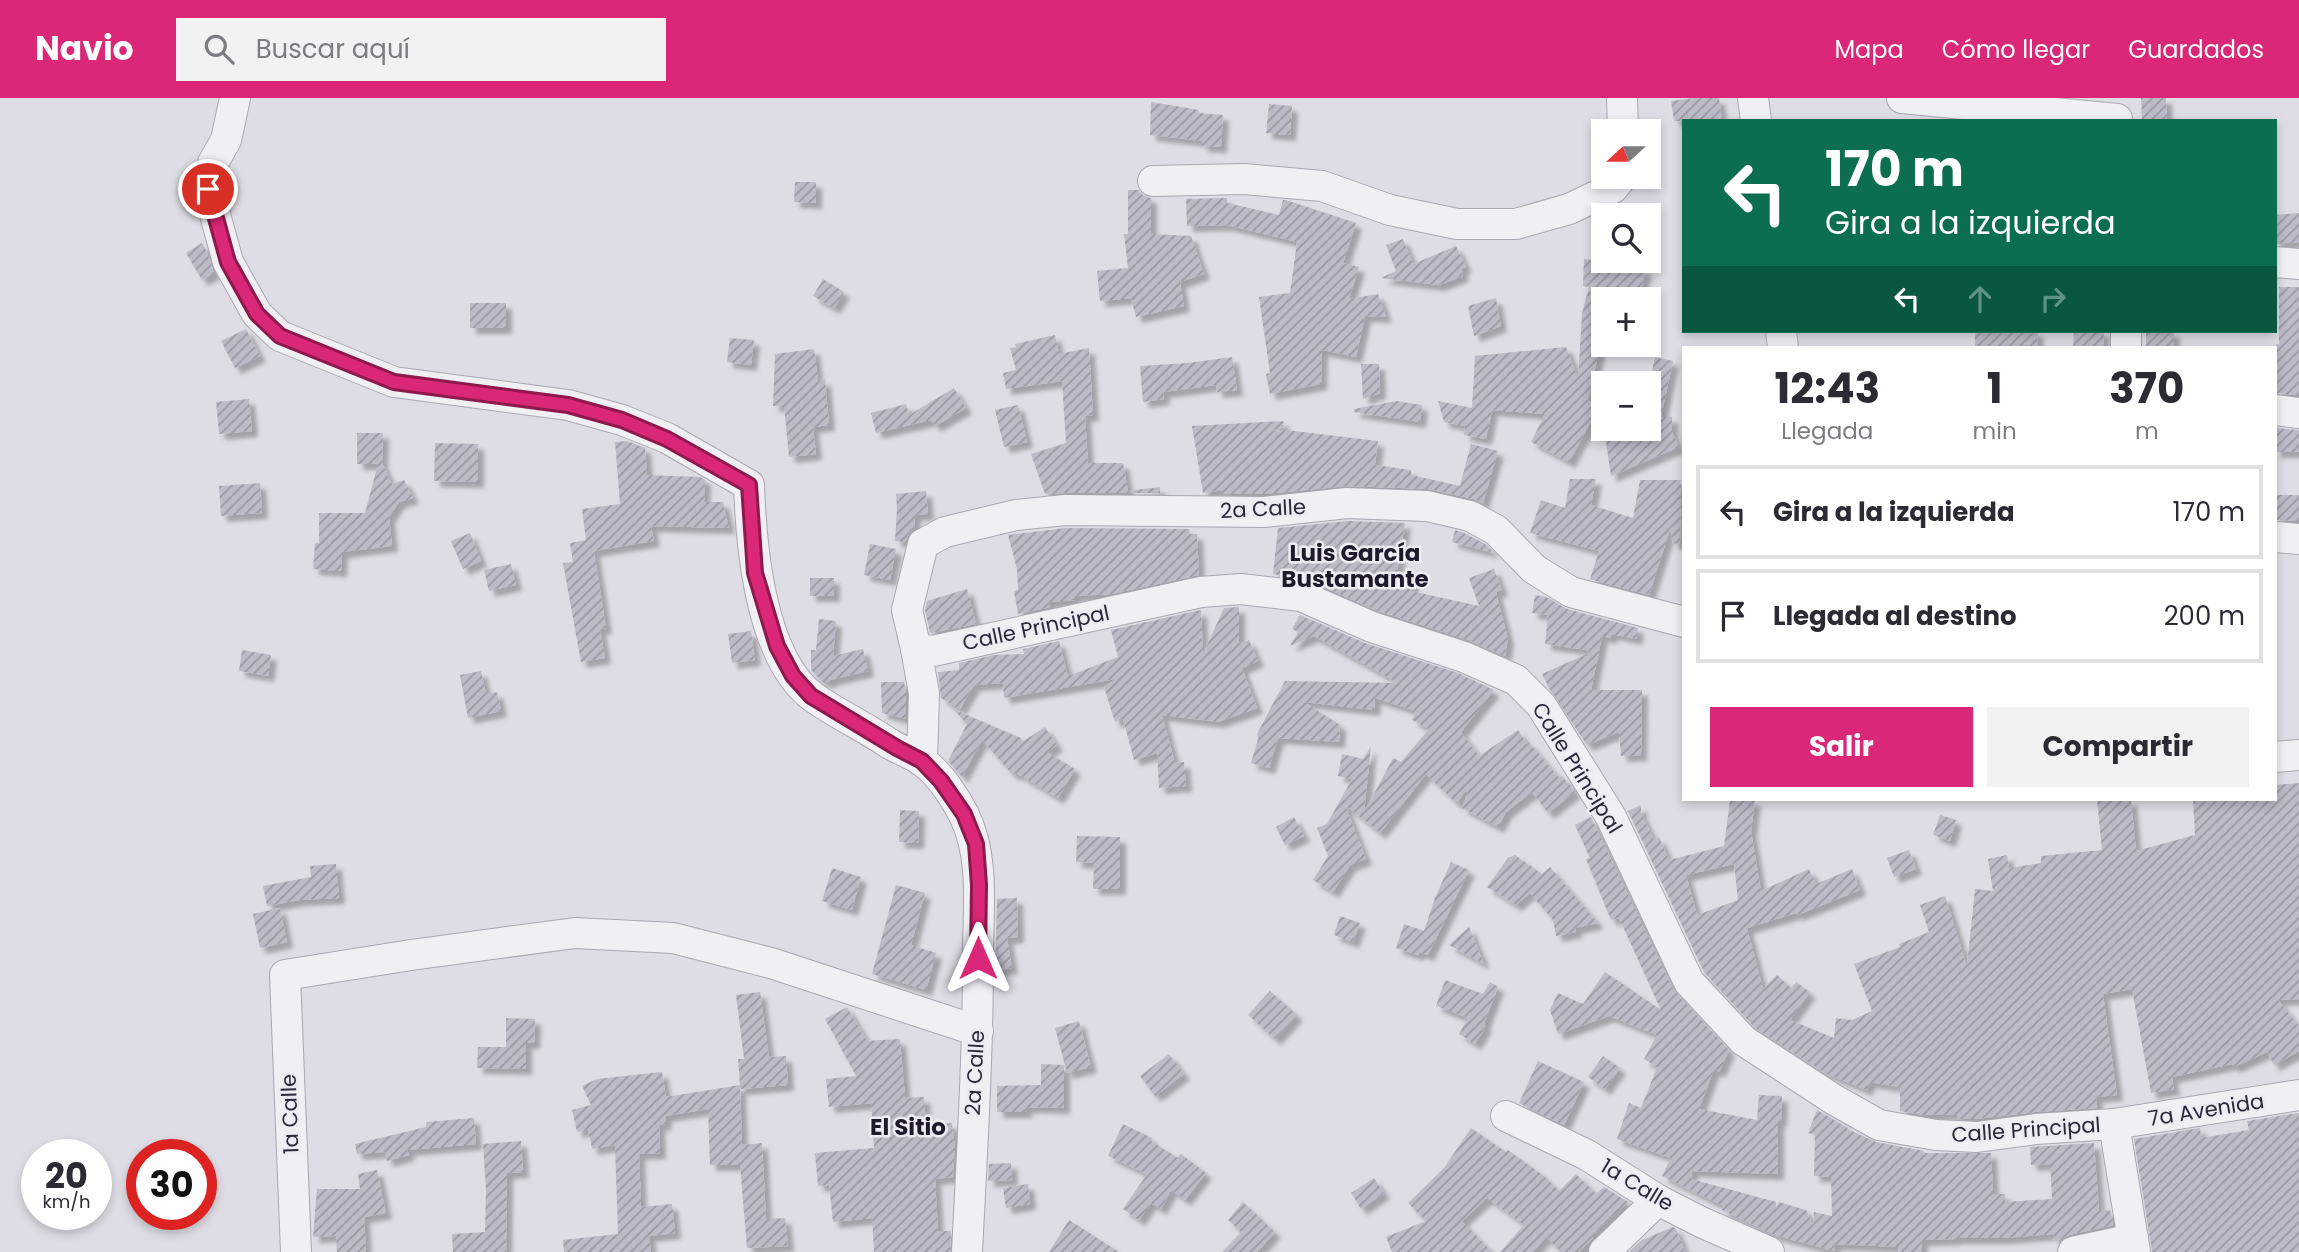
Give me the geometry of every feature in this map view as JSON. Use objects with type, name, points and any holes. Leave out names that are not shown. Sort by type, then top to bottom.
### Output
[{"type":"street","name":"2a Calle","points":[[235,98],[226,140],[213,163],[208,189],[228,262],[257,314],[280,336],[394,382],[568,405],[622,420],[667,439],[749,485],[755,573],[777,646],[793,676],[811,696],[922,761],[941,781],[964,814],[976,844],[979,885],[978,1031],[967,1252]]},
{"type":"street","points":[[1622,98],[1623,119]]},
{"type":"street","points":[[1753,98],[1756,119]]},
{"type":"street","points":[[1902,98],[2116,113]]},
{"type":"street","points":[[1153,181],[1244,179],[1322,186],[1390,210],[1457,225],[1516,224],[1569,209],[1611,189]]},
{"type":"street","points":[[2277,262],[2299,264]]},
{"type":"street","points":[[2277,410],[2299,413]]},
{"type":"street","name":"2a Calle","points":[[916,649],[907,610],[923,544],[945,532],[1016,515],[1065,510],[1264,512],[1346,503],[1427,506],[1470,516],[1496,530],[1534,569],[1571,592],[1682,621]]},
{"type":"street","points":[[2277,537],[2299,539]]},
{"type":"street","name":"Calle Principal","points":[[916,649],[933,651],[1201,592],[1241,589],[1301,596],[1372,627],[1464,657],[1516,680],[1541,705],[1611,817],[1689,982],[1744,1041],[1832,1099],[1879,1125],[1936,1135],[1977,1137],[2036,1129],[2114,1124]]},
{"type":"street","points":[[916,649],[924,693],[922,761]]},
{"type":"street","points":[[2277,757],[2299,755]]},
{"type":"street","name":"1a Calle","points":[[296,1252],[285,975],[575,933],[673,938],[771,963],[978,1031]]},
{"type":"street","name":"7a Avenida","points":[[2114,1124],[2299,1095]]},
{"type":"street","name":"1a Calle","points":[[1506,1116],[1587,1155],[1658,1200],[1769,1252]]},
{"type":"street","points":[[2073,1252],[2134,1245],[2114,1124]]},
{"type":"street","points":[[1604,1252],[1658,1200]]},
{"type":"street","points":[[1701,1222],[1704,1252]]},
{"type":"building","points":[[1719,98],[1722,119],[1674,121],[1671,101]]},
{"type":"building","points":[[2141,98],[2166,98],[2167,119],[2142,119]]},
{"type":"building","points":[[1151,102],[1199,110],[1198,113],[1223,115],[1221,147],[1202,146],[1202,141],[1150,135]]},
{"type":"building","points":[[1269,104],[1292,106],[1290,135],[1266,133]]},
{"type":"building","points":[[795,182],[816,182],[816,203],[794,202]]},
{"type":"building","points":[[1128,190],[1138,190],[1151,198],[1151,234],[1191,236],[1204,274],[1180,282],[1184,306],[1136,317],[1131,298],[1100,301],[1097,271],[1128,268],[1124,234],[1128,234]]},
{"type":"building","points":[[1227,198],[1227,203],[1279,215],[1283,200],[1286,200],[1356,223],[1343,263],[1359,267],[1349,299],[1378,294],[1386,317],[1365,316],[1356,357],[1322,350],[1321,384],[1270,394],[1266,374],[1270,373],[1259,297],[1290,293],[1297,242],[1227,225],[1187,226],[1186,199]]},
{"type":"building","points":[[2299,213],[2299,242],[2277,244],[2277,215]]},
{"type":"building","points":[[1403,239],[1413,264],[1456,246],[1466,267],[1461,269],[1463,276],[1439,285],[1381,278],[1396,271],[1386,245]]},
{"type":"building","points":[[202,243],[214,273],[202,280],[186,253]]},
{"type":"building","points":[[1584,259],[1591,260],[1591,273],[1645,273],[1641,287],[1591,287],[1591,357],[1598,357],[1595,371],[1591,371],[1588,401],[1591,402],[1591,422],[1569,462],[1531,442],[1545,414],[1492,410],[1486,439],[1464,435],[1465,426],[1444,422],[1438,401],[1472,408],[1475,356],[1566,347],[1578,378],[1582,313],[1589,287],[1583,286]]},
{"type":"building","points":[[823,279],[844,292],[834,308],[813,296]]},
{"type":"building","points":[[2279,287],[2299,287],[2299,395],[2277,393],[2276,344],[2279,344]]},
{"type":"building","points":[[1496,298],[1501,326],[1474,336],[1468,306]]},
{"type":"building","points":[[470,303],[506,303],[506,328],[470,328]]},
{"type":"building","points":[[246,329],[260,356],[235,368],[221,341]]},
{"type":"building","points":[[1975,333],[2038,333],[2037,346],[1975,346]]},
{"type":"building","points":[[2074,333],[2104,333],[2103,346],[2073,346]]},
{"type":"building","points":[[2146,333],[2174,333],[2174,346],[2146,346]]},
{"type":"building","points":[[1055,335],[1059,354],[1089,348],[1093,415],[1085,416],[1088,463],[1123,463],[1128,491],[1160,487],[1160,493],[1045,494],[1031,454],[1066,443],[1062,381],[1006,389],[1003,373],[1016,370],[1010,348],[1016,347],[1015,344]]},
{"type":"building","points":[[730,338],[754,340],[751,365],[727,362]]},
{"type":"building","points":[[814,349],[818,382],[825,379],[829,425],[813,427],[816,454],[789,457],[784,406],[773,406],[775,354]]},
{"type":"building","points":[[1232,357],[1237,390],[1217,392],[1216,385],[1163,392],[1164,399],[1143,402],[1140,366]]},
{"type":"building","points":[[1655,357],[1673,361],[1661,417],[1661,371],[1652,371]]},
{"type":"building","points":[[1361,364],[1379,364],[1380,393],[1363,399]]},
{"type":"building","points":[[954,388],[966,408],[935,426],[931,420],[876,433],[871,413],[906,404],[909,415]]},
{"type":"building","points":[[249,399],[252,431],[219,434],[216,402]]},
{"type":"building","points":[[1397,401],[1422,405],[1420,422],[1354,412],[1354,409]]},
{"type":"building","points":[[1018,405],[1027,442],[1004,447],[995,410]]},
{"type":"building","points":[[1661,417],[1672,417],[1672,432],[1679,447],[1611,476],[1606,441],[1661,441]]},
{"type":"building","points":[[1283,421],[1284,427],[1271,431],[1286,430],[1378,441],[1375,465],[1411,470],[1411,475],[1460,486],[1471,444],[1498,451],[1483,503],[1428,489],[1347,486],[1263,494],[1223,494],[1223,490],[1203,493],[1192,426]]},
{"type":"building","points":[[2277,428],[2299,430],[2299,452],[2277,452]]},
{"type":"building","points":[[357,433],[383,433],[382,463],[392,484],[404,480],[413,498],[399,502],[389,517],[392,546],[342,552],[341,571],[313,569],[315,543],[319,543],[319,513],[365,513],[378,464],[357,464]]},
{"type":"building","points":[[627,441],[645,448],[647,475],[700,477],[705,480],[704,502],[723,502],[729,528],[651,526],[654,541],[594,551],[606,628],[600,629],[605,658],[581,662],[563,563],[573,562],[570,543],[586,540],[582,509],[620,504],[615,442]]},
{"type":"building","points":[[435,443],[478,444],[478,482],[434,481]]},
{"type":"building","points":[[1570,479],[1596,479],[1591,505],[1633,518],[1640,480],[1681,480],[1680,543],[1673,544],[1670,529],[1649,595],[1590,579],[1599,551],[1530,533],[1541,500],[1565,508]]},
{"type":"building","points":[[260,483],[262,513],[221,516],[219,486]]},
{"type":"building","points":[[926,491],[928,514],[915,515],[914,529],[905,542],[895,541],[896,494]]},
{"type":"building","points":[[2277,495],[2299,495],[2299,521],[2277,520]]},
{"type":"building","points":[[1348,521],[1405,523],[1397,571],[1415,575],[1411,591],[1479,606],[1469,578],[1494,569],[1502,590],[1496,592],[1508,639],[1505,656],[1469,640],[1378,611],[1308,580],[1273,574],[1278,528]]},
{"type":"building","points":[[1066,528],[1189,529],[1190,534],[1197,534],[1199,575],[1111,594],[1074,596],[1075,600],[1048,602],[1050,607],[1018,614],[1014,591],[1018,590],[1017,569],[1008,535]]},
{"type":"building","points":[[1455,530],[1485,544],[1494,553],[1452,542]]},
{"type":"building","points":[[470,533],[481,561],[463,569],[451,541]]},
{"type":"building","points":[[870,544],[896,549],[890,580],[864,575]]},
{"type":"building","points":[[511,564],[516,585],[489,591],[484,570]]},
{"type":"building","points":[[810,578],[834,578],[834,596],[810,596]]},
{"type":"building","points":[[967,589],[976,624],[930,633],[925,610],[927,601]]},
{"type":"building","points":[[1535,595],[1546,597],[1567,609],[1638,628],[1636,639],[1612,634],[1610,638],[1602,636],[1591,690],[1642,690],[1641,755],[1621,756],[1619,732],[1587,745],[1549,688],[1542,674],[1593,651],[1545,644],[1548,615],[1532,613]]},
{"type":"building","points":[[1239,607],[1239,644],[1249,640],[1258,661],[1242,668],[1257,708],[1218,722],[1162,715],[1175,763],[1184,762],[1186,786],[1159,788],[1157,753],[1134,760],[1123,719],[1115,722],[1104,687],[1116,679],[1004,698],[1003,683],[974,685],[960,709],[941,698],[938,672],[959,670],[959,663],[994,655],[1024,654],[1023,649],[1059,641],[1068,676],[1118,657],[1111,630],[1201,610],[1203,654],[1224,608]]},
{"type":"building","points":[[1300,615],[1365,643],[1458,673],[1494,690],[1461,732],[1479,756],[1518,730],[1527,744],[1529,742],[1559,778],[1562,776],[1575,792],[1548,813],[1532,792],[1506,812],[1498,827],[1462,808],[1468,792],[1465,791],[1457,804],[1426,774],[1380,833],[1345,805],[1366,859],[1350,865],[1333,892],[1313,880],[1328,856],[1317,828],[1327,824],[1352,779],[1338,776],[1342,754],[1363,759],[1371,746],[1364,813],[1393,758],[1401,762],[1429,729],[1412,720],[1416,711],[1375,698],[1374,710],[1304,702],[1340,725],[1339,742],[1278,738],[1269,768],[1251,763],[1257,734],[1285,681],[1398,683],[1314,636],[1290,646],[1298,632],[1292,629]]},
{"type":"building","points":[[819,619],[836,621],[833,656],[863,649],[868,671],[823,682],[811,670],[811,650],[816,650]]},
{"type":"building","points":[[751,631],[755,660],[732,663],[728,634]]},
{"type":"building","points":[[242,650],[271,655],[268,676],[239,671]]},
{"type":"building","points":[[481,671],[486,694],[497,692],[501,711],[468,718],[460,675]]},
{"type":"building","points":[[881,682],[904,682],[906,719],[882,713]]},
{"type":"building","points":[[953,709],[1021,738],[1022,742],[1045,727],[1057,745],[1047,752],[1075,769],[1058,798],[1016,773],[1013,775],[982,740],[962,777],[948,761],[967,724]]},
{"type":"building","points":[[2299,783],[2299,999],[2278,1000],[2299,1026],[2299,1051],[2274,1065],[2267,1052],[2234,1067],[2232,1064],[2172,1077],[2174,1089],[2151,1093],[2132,989],[2103,994],[2117,1095],[2096,1097],[2097,1108],[1957,1119],[1957,1114],[1924,1115],[1900,1111],[1900,1087],[1869,1082],[1867,1090],[1827,1074],[1755,1028],[1704,972],[1628,811],[1641,805],[1641,813],[1654,840],[1659,837],[1669,860],[1724,846],[1730,801],[1755,801],[1751,831],[1761,891],[1809,869],[1816,884],[1852,869],[1860,890],[1797,915],[1796,913],[1747,928],[1763,989],[1777,975],[1791,988],[1796,982],[1810,992],[1790,1020],[1834,1038],[1836,1018],[1852,1020],[1872,1011],[1854,964],[1900,947],[1899,944],[1929,932],[1920,905],[1945,896],[1967,966],[1975,889],[1993,891],[1988,859],[2007,855],[2009,868],[2041,863],[2041,856],[2102,850],[2097,801],[2131,801],[2136,851],[2195,835],[2193,801],[2277,801],[2277,785]],"holes":[[[1734,864],[1738,900],[1697,915],[1686,875]]]},
{"type":"building","points":[[900,810],[919,811],[918,843],[899,842]]},
{"type":"building","points":[[1940,815],[1956,820],[1950,841],[1933,835]]},
{"type":"building","points":[[1294,817],[1304,836],[1285,845],[1276,827]]},
{"type":"building","points":[[1591,817],[1673,989],[1729,1050],[1719,1072],[1714,1069],[1699,1109],[1757,1120],[1759,1095],[1782,1096],[1781,1121],[1778,1120],[1778,1174],[1692,1171],[1691,1179],[1776,1202],[1776,1209],[1779,1202],[1806,1210],[1813,1225],[1814,1212],[1832,1216],[1831,1177],[1814,1176],[1815,1135],[1808,1133],[1817,1110],[1847,1129],[1876,1142],[1924,1153],[1991,1153],[1993,1194],[2005,1194],[2005,1202],[2052,1199],[2050,1164],[2031,1165],[2030,1147],[2094,1143],[2099,1211],[2110,1210],[2113,1225],[2054,1240],[2053,1234],[1922,1240],[1922,1252],[1898,1252],[1899,1247],[1835,1244],[1834,1251],[1775,1235],[1720,1209],[1725,1207],[1662,1176],[1671,1158],[1617,1139],[1629,1103],[1641,1108],[1657,1067],[1644,1059],[1657,1035],[1609,1016],[1558,1034],[1550,1010],[1558,993],[1583,1004],[1605,972],[1661,1010],[1619,918],[1611,920],[1586,859],[1590,858],[1575,825]]},
{"type":"building","points":[[1077,836],[1120,837],[1120,889],[1093,889],[1094,863],[1076,862]]},
{"type":"building","points":[[1909,850],[1916,869],[1894,877],[1887,858]]},
{"type":"building","points":[[1515,855],[1542,874],[1550,867],[1598,923],[1556,936],[1553,920],[1530,893],[1516,905],[1487,887],[1508,858]]},
{"type":"building","points":[[1451,862],[1469,870],[1428,955],[1419,952],[1418,955],[1396,948],[1404,924],[1424,931]]},
{"type":"building","points":[[336,864],[339,898],[299,900],[267,906],[263,886],[311,877],[310,866]]},
{"type":"building","points":[[832,868],[861,877],[852,910],[822,901]]},
{"type":"building","points":[[896,885],[925,893],[911,945],[936,953],[926,990],[872,974]]},
{"type":"building","points":[[1017,898],[1018,937],[1007,938],[1012,968],[995,971],[997,899]]},
{"type":"building","points":[[280,908],[287,942],[260,948],[253,914]]},
{"type":"building","points":[[1340,916],[1360,923],[1353,942],[1334,935]]},
{"type":"building","points":[[1469,927],[1484,964],[1449,945]]},
{"type":"building","points":[[1445,980],[1483,994],[1490,982],[1498,987],[1484,1024],[1486,1026],[1475,1044],[1459,1034],[1468,1018],[1436,1006]]},
{"type":"building","points":[[1270,991],[1297,1015],[1275,1039],[1248,1015]]},
{"type":"building","points":[[760,992],[769,1057],[786,1056],[788,1085],[740,1087],[742,1145],[762,1143],[766,1219],[785,1218],[788,1246],[747,1248],[740,1165],[710,1165],[708,1109],[665,1116],[666,1124],[659,1125],[660,1153],[639,1154],[641,1207],[672,1204],[675,1233],[649,1236],[651,1252],[564,1252],[563,1240],[618,1234],[615,1145],[592,1149],[588,1129],[577,1132],[572,1110],[591,1105],[582,1086],[597,1079],[662,1072],[666,1097],[740,1085],[738,1059],[744,1059],[736,995]]},
{"type":"building","points":[[847,1007],[867,1041],[900,1039],[905,1098],[924,1097],[926,1125],[952,1123],[955,1149],[953,1177],[935,1179],[938,1231],[951,1231],[950,1252],[874,1252],[872,1218],[833,1222],[829,1185],[818,1186],[815,1153],[874,1148],[871,1103],[829,1107],[826,1079],[856,1076],[825,1019]]},
{"type":"building","points":[[506,1018],[535,1019],[534,1043],[526,1043],[526,1069],[477,1068],[478,1047],[506,1047]]},
{"type":"building","points":[[1079,1021],[1091,1067],[1067,1073],[1055,1028]]},
{"type":"building","points":[[1169,1054],[1184,1074],[1155,1096],[1140,1076]]},
{"type":"building","points":[[1603,1056],[1620,1068],[1605,1089],[1588,1077]]},
{"type":"building","points":[[1538,1061],[1584,1082],[1564,1125],[1519,1103]]},
{"type":"building","points":[[1041,1064],[1064,1065],[1064,1108],[1026,1107],[1026,1112],[997,1112],[997,1086],[1041,1085]]},
{"type":"building","points":[[2299,1113],[2299,1252],[2152,1252],[2134,1139],[2200,1128],[2201,1138],[2249,1130],[2247,1121]]},
{"type":"building","points":[[474,1118],[476,1144],[407,1150],[409,1155],[387,1161],[385,1152],[357,1154],[355,1144],[426,1127],[426,1122]]},
{"type":"building","points":[[1123,1124],[1152,1138],[1151,1141],[1178,1158],[1181,1154],[1206,1173],[1185,1200],[1171,1190],[1161,1209],[1151,1203],[1139,1220],[1123,1209],[1147,1174],[1108,1156]]},
{"type":"building","points":[[1471,1128],[1506,1152],[1508,1150],[1544,1176],[1559,1191],[1576,1174],[1596,1194],[1604,1187],[1628,1202],[1591,1236],[1593,1238],[1579,1252],[1561,1252],[1546,1237],[1533,1252],[1500,1252],[1524,1225],[1487,1198],[1462,1221],[1492,1252],[1392,1252],[1386,1237],[1426,1221],[1408,1203],[1444,1168]]},
{"type":"building","points":[[521,1141],[523,1172],[507,1173],[506,1252],[453,1252],[452,1234],[485,1232],[483,1144]]},
{"type":"building","points":[[1011,1163],[1012,1180],[988,1181],[989,1164]]},
{"type":"building","points":[[377,1170],[386,1213],[364,1217],[366,1252],[337,1252],[336,1236],[313,1237],[317,1189],[360,1189],[358,1174]]},
{"type":"building","points":[[1374,1178],[1384,1193],[1361,1209],[1351,1193]]},
{"type":"building","points":[[1028,1184],[1030,1204],[1006,1208],[1003,1188]]},
{"type":"building","points":[[1243,1202],[1275,1232],[1257,1252],[1222,1252],[1241,1232],[1228,1220]]},
{"type":"building","points":[[1069,1220],[1119,1252],[1049,1252]]},
{"type":"building","points":[[1673,1227],[1685,1252],[1629,1252],[1642,1240]]},
{"type":"district","name":"Luis García Bustamante","points":[[1355,566]]},
{"type":"district","name":"El Sitio","points":[[908,1127]]},
{"type":"route","points":[[208,189],[228,262],[257,314],[280,336],[394,382],[568,405],[622,420],[667,439],[749,485],[755,573],[777,646],[793,676],[811,696],[922,761],[941,781],[964,814],[976,844],[979,885],[978,958]]}]
